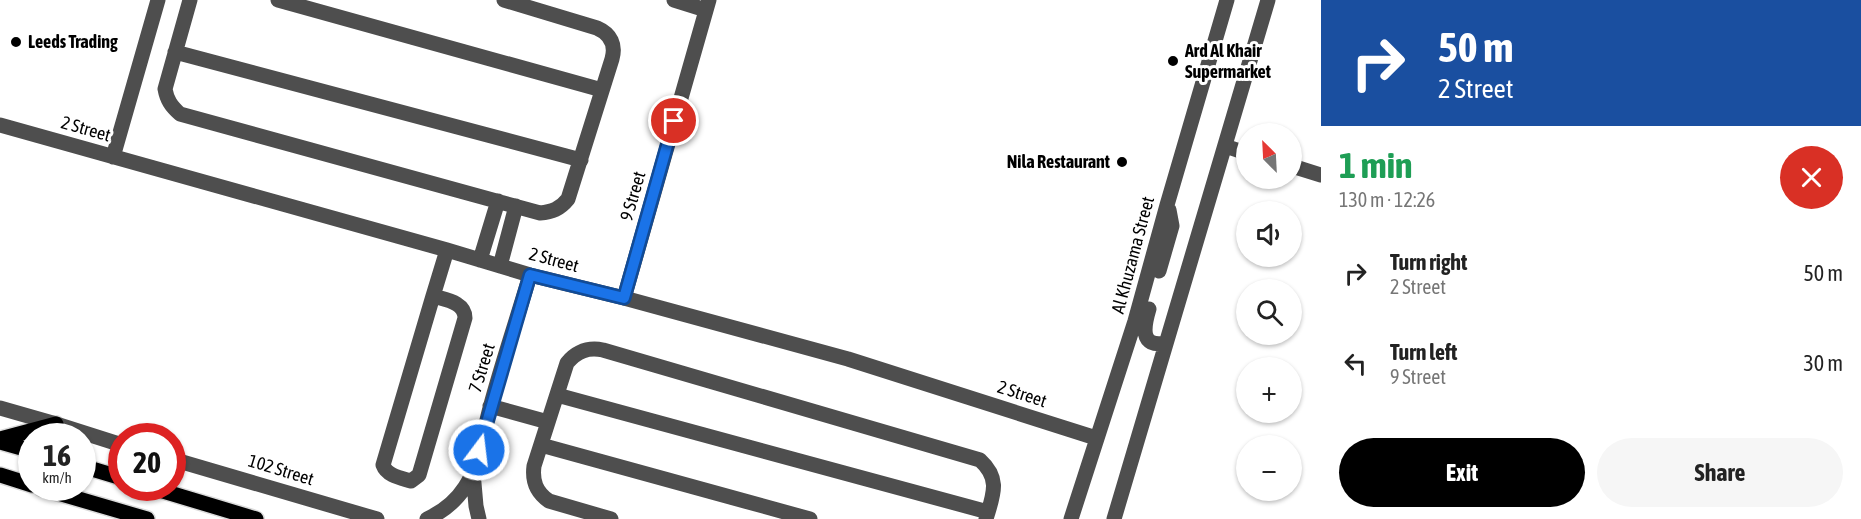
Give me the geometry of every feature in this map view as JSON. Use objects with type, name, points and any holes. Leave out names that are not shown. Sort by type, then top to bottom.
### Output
[{"type":"main road","points":[[0,440],[18,435]]},
{"type":"main road","points":[[0,440],[18,446]]},
{"type":"main road","points":[[0,475],[18,481]]},
{"type":"main road","points":[[186,498],[256,519]]},
{"type":"main road","points":[[85,501],[147,519]]},
{"type":"street","points":[[113,157],[158,0]]},
{"type":"street","points":[[190,0],[165,89],[167,99],[180,114],[540,213],[556,210],[568,199],[613,53],[612,40],[597,28],[504,0]]},
{"type":"street","points":[[278,0],[602,90]]},
{"type":"street","points":[[674,0],[707,5]]},
{"type":"street","name":"Al Khuzama Street","points":[[1071,519],[1135,321],[1227,0]]},
{"type":"street","points":[[1114,519],[1268,0]]},
{"type":"street","name":"9 Street","points":[[624,298],[707,5]]},
{"type":"street","points":[[175,52],[580,160]]},
{"type":"street","name":"2 Street","points":[[0,125],[530,275],[848,359],[1096,438]]},
{"type":"street","points":[[1225,146],[1236,150]]},
{"type":"street","points":[[1302,169],[1321,175]]},
{"type":"street","points":[[480,260],[498,201]]},
{"type":"street","points":[[1166,343],[1151,342],[1144,334],[1144,329],[1172,226],[1172,218],[1167,205]]},
{"type":"street","points":[[500,266],[516,206]]},
{"type":"street","points":[[433,296],[461,306],[465,311],[465,318],[419,475],[411,481],[390,474],[383,465],[433,296],[447,250]]},
{"type":"street","name":"7 Street","points":[[427,519],[438,514],[452,502],[464,488],[473,472],[490,406],[530,275]]},
{"type":"street","points":[[557,395],[987,516],[994,486],[992,476],[980,460],[595,348],[579,352],[567,363],[548,422],[533,474],[534,482],[542,496],[558,504],[611,519]]},
{"type":"street","points":[[490,406],[548,422]]},
{"type":"street","points":[[0,408],[52,423]]},
{"type":"street","points":[[541,445],[810,519]]},
{"type":"street","name":"102 Street","points":[[186,463],[377,519]]},
{"type":"street","name":"7 Street","points":[[473,472],[479,519]]},
{"type":"place","name":"Leeds Trading","points":[[16,42]]},
{"type":"place","name":"Ard Al Khair Supermarket","points":[[1173,61]]},
{"type":"place","name":"Nila Restaurant","points":[[1122,162]]},
{"type":"route","points":[[479,450],[530,275],[624,298],[674,121]]}]
